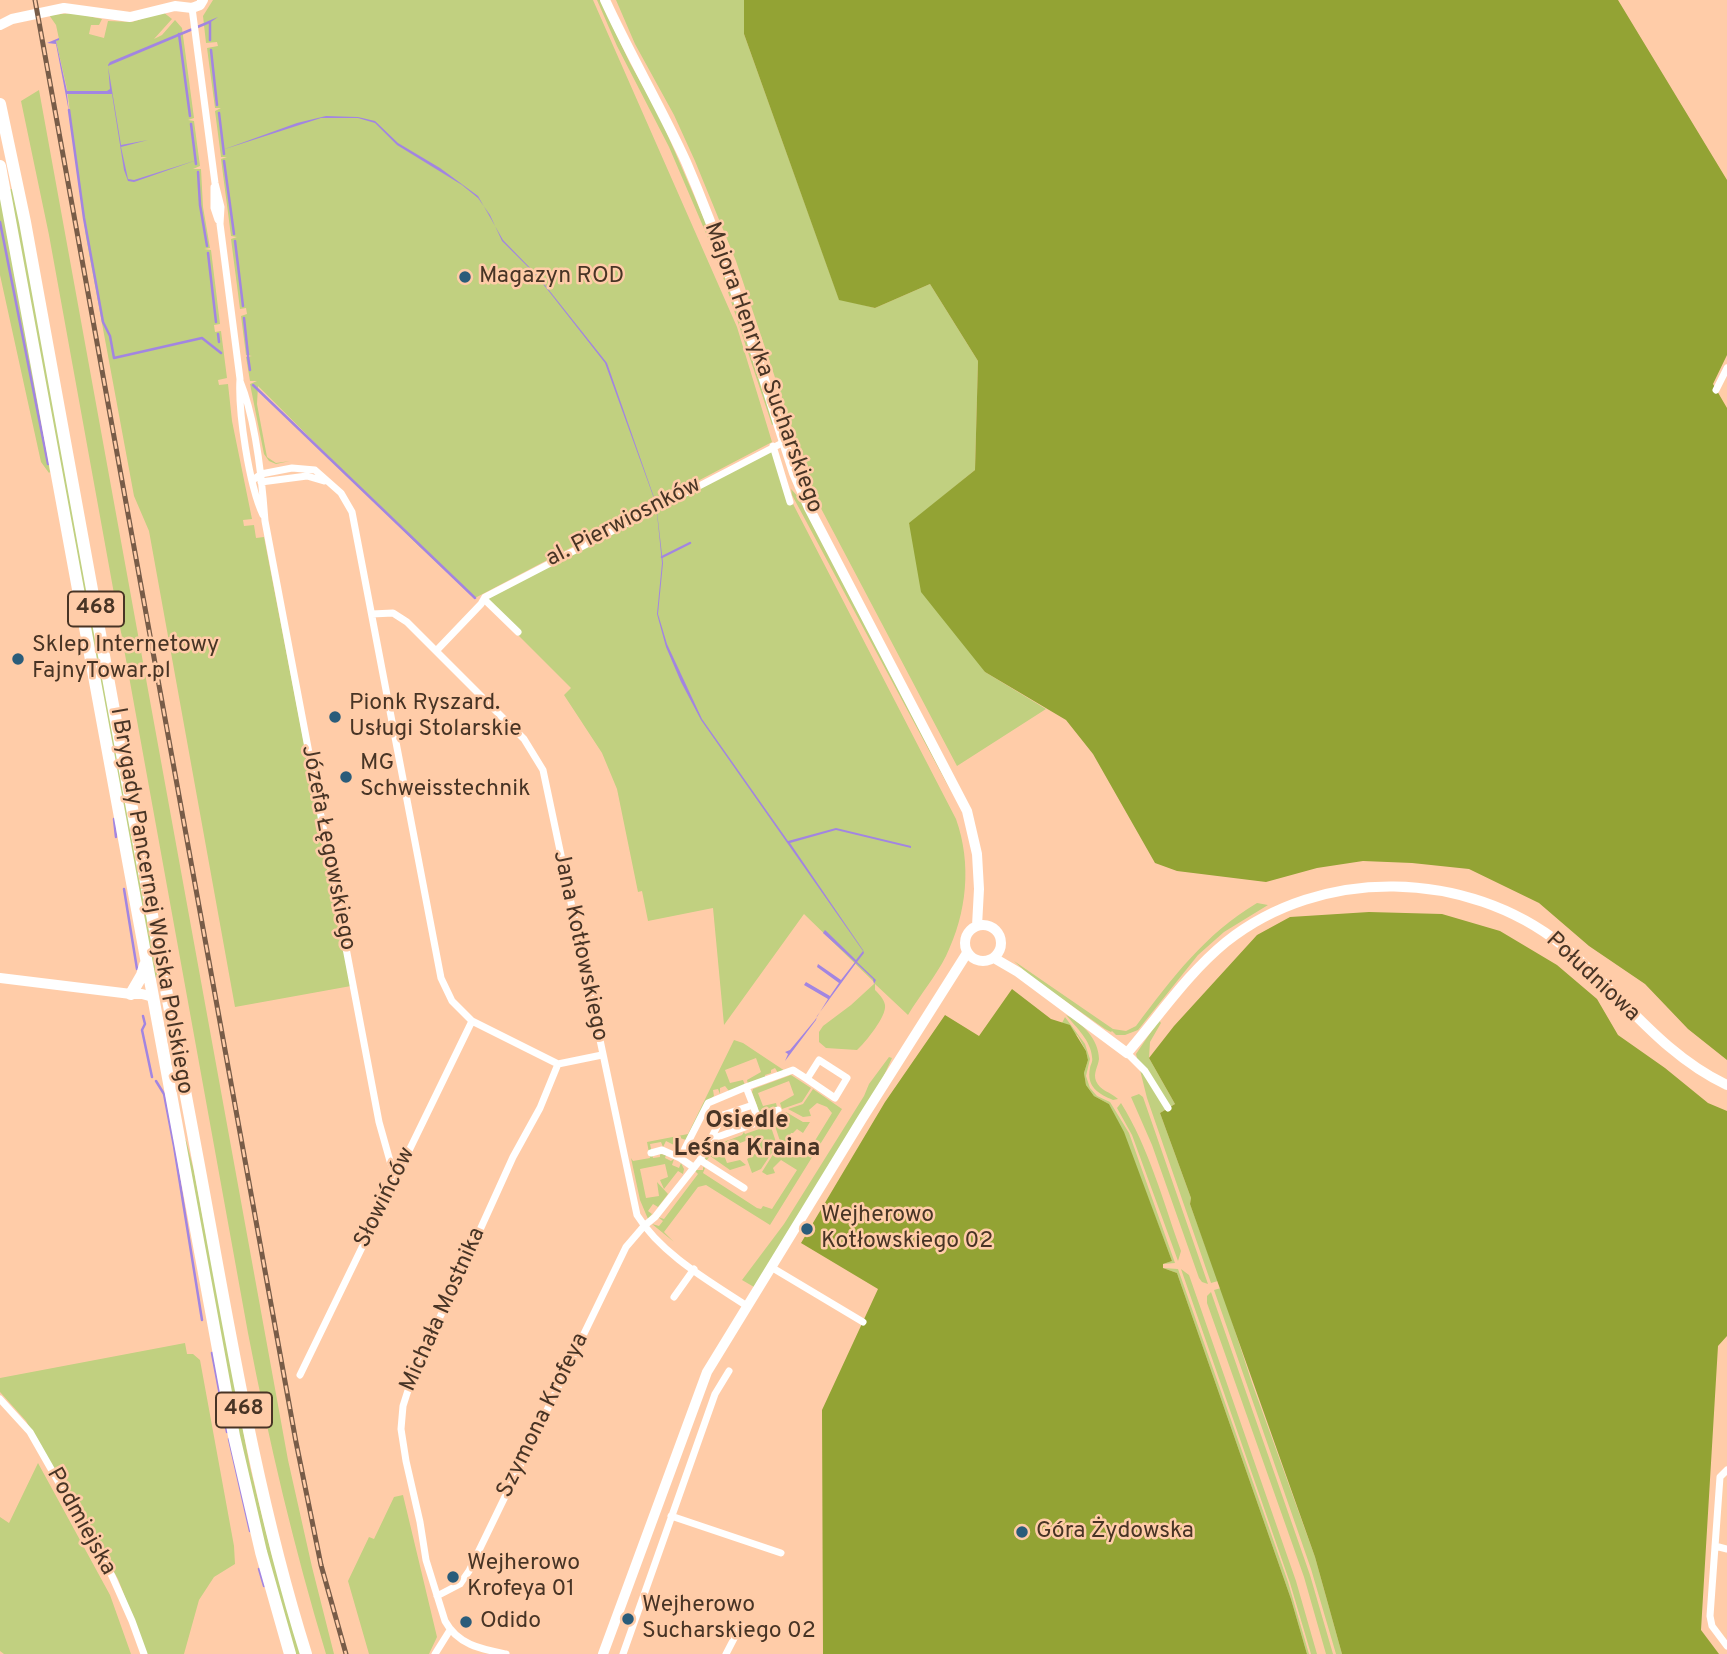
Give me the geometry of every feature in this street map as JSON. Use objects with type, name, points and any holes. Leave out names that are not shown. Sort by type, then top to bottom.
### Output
[{"type":"main road","name":"I Brygady Pancernej Wojska Polskiego","points":[[0,104],[25,222],[250,1440],[287,1592],[306,1654]]},
{"type":"main road","name":"I Brygady Pancernej Wojska Polskiego","points":[[0,166],[240,1462],[261,1552],[290,1654]]},
{"type":"main road","points":[[131,995],[146,961]]},
{"type":"street","points":[[148,12],[165,0]]},
{"type":"street","points":[[0,24],[6,18],[64,8],[130,16],[185,5],[200,5],[203,0]]},
{"type":"street","name":"Majora Henryka Sucharskiego","points":[[606,0],[623,40],[667,121],[724,255],[776,445],[960,794],[973,829],[982,926]]},
{"type":"street","name":"Józefa Łęgowskiego","points":[[185,5],[215,183],[220,198],[220,224],[240,381],[239,403],[253,480],[265,518]]},
{"type":"street","points":[[1716,390],[1727,368]]},
{"type":"street","name":"Józefa Łęgowskiego","points":[[240,381],[247,401],[261,474],[265,518],[379,1122],[387,1155],[396,1175]]},
{"type":"street","points":[[776,445],[790,502]]},
{"type":"street","name":"al. Pierwiosnków","points":[[437,650],[482,602],[523,575],[776,445]]},
{"type":"street","points":[[253,480],[261,474],[295,468],[315,470],[345,498],[352,512],[441,978],[452,1002],[472,1021],[558,1064],[602,1055]]},
{"type":"street","points":[[253,480],[262,483],[307,476],[331,483]]},
{"type":"street","points":[[482,602],[518,632]]},
{"type":"street","name":"Jana Kotłowskiego","points":[[372,614],[384,612],[400,617],[437,650],[524,739],[543,770],[551,798],[563,873],[583,953],[632,1200],[643,1226],[659,1242],[747,1306]]},
{"type":"street","name":"Południowa","points":[[1127,1053],[1192,973],[1245,929],[1296,904],[1326,894],[1361,887],[1389,886],[1432,889],[1472,898],[1517,917],[1547,934],[1582,962],[1666,1046],[1727,1085]]},
{"type":"street","points":[[982,926],[998,935],[1001,945],[996,954],[984,961],[971,956],[966,937],[982,926]]},
{"type":"street","points":[[996,954],[1011,961],[1018,972],[1127,1053],[1145,1071],[1168,1108]]},
{"type":"street","points":[[603,1654],[702,1384],[934,1002],[971,956]]},
{"type":"street","points":[[0,978],[142,998],[166,995]]},
{"type":"street","name":"Słowińców","points":[[300,1375],[472,1021]]},
{"type":"street","points":[[680,1158],[708,1103],[793,1070],[835,1098],[848,1078],[819,1060],[807,1079]]},
{"type":"street","name":"Michała Mostnika","points":[[450,1630],[424,1553],[401,1429],[402,1406],[417,1362],[513,1157],[540,1108],[558,1064]]},
{"type":"street","points":[[709,1140],[760,1122],[746,1087]]},
{"type":"street","points":[[744,1188],[700,1160],[723,1115],[753,1105]]},
{"type":"street","points":[[758,1118],[778,1110]]},
{"type":"street","points":[[651,1153],[662,1150],[693,1167]]},
{"type":"street","name":"Szymona Krofeya","points":[[437,1596],[465,1580],[626,1247],[643,1226],[655,1217],[700,1160]]},
{"type":"street","points":[[771,1267],[863,1322]]},
{"type":"street","points":[[674,1297],[694,1269]]},
{"type":"street","points":[[623,1654],[715,1394],[729,1371]]},
{"type":"street","name":"Podmiejska","points":[[0,1399],[30,1432],[112,1576],[144,1654]]},
{"type":"street","points":[[1727,1470],[1720,1477],[1710,1616],[1712,1626],[1727,1646]]},
{"type":"street","points":[[671,1516],[781,1553]]},
{"type":"street","points":[[1715,1546],[1727,1549]]},
{"type":"street","points":[[726,1654],[741,1625]]},
{"type":"street","points":[[435,1654],[450,1630],[460,1640],[472,1646],[506,1654]]},
{"type":"green space","points":[[213,0],[593,0],[737,327],[772,442],[475,598],[258,386],[257,404],[267,457],[276,463],[290,461],[276,464],[269,461],[264,454],[250,384],[257,381],[250,381],[246,357],[252,356],[246,355],[241,316],[247,314],[246,308],[240,309],[231,239],[237,237],[231,236],[221,159],[227,157],[221,157],[215,111],[221,108],[215,108],[207,48],[218,46],[217,42],[206,43],[203,16]]},
{"type":"green space","points":[[597,0],[600,0],[659,115],[708,228],[724,269],[774,424],[772,425],[717,259],[669,147],[617,46]]},
{"type":"green space","points":[[616,0],[744,0],[744,34],[839,299],[875,308],[930,284],[978,361],[975,470],[909,524],[985,672],[1046,709],[957,766],[815,497],[736,261],[674,115],[635,44]]},
{"type":"green space","points":[[744,0],[1618,0],[1727,180],[1727,355],[1713,384],[1727,408],[1727,1060],[1688,1029],[1645,984],[1589,946],[1539,903],[1469,869],[1363,861],[1317,868],[1266,882],[1177,871],[1155,863],[1093,754],[1066,720],[985,672],[921,592],[909,523],[975,470],[978,361],[930,284],[875,308],[839,300],[744,34]]},
{"type":"green space","points":[[163,12],[172,19],[154,39],[162,35],[175,20],[182,28],[194,118],[188,120],[194,121],[200,166],[193,169],[201,169],[203,207],[210,248],[204,249],[211,250],[220,324],[214,325],[215,332],[221,331],[227,378],[218,380],[219,385],[228,384],[232,421],[252,519],[243,520],[244,526],[254,525],[256,538],[264,537],[351,986],[235,1007],[149,531],[134,496],[86,237],[67,89],[56,41],[59,39],[56,25],[49,15],[74,13],[102,19],[99,25],[91,25],[89,34],[104,38],[108,21],[132,22]]},
{"type":"green space","points":[[39,90],[288,1460],[334,1654],[326,1654],[303,1574],[273,1455],[248,1333],[49,235],[21,101]]},
{"type":"green space","points":[[12,189],[159,977],[153,978],[8,190]]},
{"type":"green space","points":[[0,190],[49,473],[41,462],[0,275]]},
{"type":"green space","points":[[772,451],[792,502],[956,819],[964,853],[963,906],[953,940],[942,963],[908,1015],[875,984],[875,990],[884,1003],[885,1010],[875,1029],[857,1050],[826,1048],[819,1042],[819,1032],[875,983],[804,914],[724,1025],[713,908],[648,921],[642,891],[638,892],[617,789],[602,753],[564,695],[571,688],[516,633],[487,599]]},
{"type":"green space","points":[[791,489],[801,500],[954,797],[792,495]]},
{"type":"green space","points":[[1257,903],[1268,905],[1224,932],[1198,955],[1138,1030],[1125,1035],[1116,1035],[1105,1029],[1031,977],[1014,961],[1113,1029],[1126,1031],[1136,1026],[1176,974],[1205,943]]},
{"type":"green space","points":[[1369,912],[1442,914],[1500,931],[1557,965],[1597,999],[1618,1035],[1708,1103],[1727,1111],[1727,1336],[1718,1346],[1701,1630],[1719,1654],[1342,1654],[1315,1557],[1160,1113],[1175,1104],[1149,1058],[1174,1026],[1257,935],[1290,917]]},
{"type":"green space","points":[[1012,989],[1051,1019],[1070,1025],[1086,1051],[1086,1085],[1094,1096],[1109,1104],[1124,1132],[1172,1261],[1163,1264],[1163,1268],[1177,1273],[1291,1599],[1307,1654],[823,1654],[822,1410],[878,1289],[801,1243],[885,1102],[945,1015],[979,1036]]},
{"type":"green space","points":[[1066,1015],[1078,1022],[1093,1039],[1099,1059],[1096,1081],[1100,1087],[1118,1099],[1113,1100],[1103,1095],[1092,1085],[1089,1075],[1092,1059],[1089,1045]]},
{"type":"green space","points":[[1065,1017],[1085,1044],[1090,1059],[1086,1076],[1090,1088],[1097,1096],[1110,1102],[1129,1133],[1175,1263],[1163,1264],[1172,1261],[1123,1132],[1109,1104],[1094,1096],[1086,1085],[1084,1073],[1088,1060],[1086,1051],[1078,1036],[1062,1023]]},
{"type":"green space","points":[[1159,1020],[1161,1023],[1150,1042],[1149,1058],[1175,1104],[1160,1113],[1218,1281],[1211,1283],[1147,1098],[1136,1054]]},
{"type":"green space","points":[[734,1040],[743,1043],[785,1071],[778,1073],[775,1068],[765,1075],[765,1078],[748,1084],[747,1080],[761,1072],[756,1058],[725,1070],[730,1083],[743,1080],[745,1085],[729,1091],[725,1086],[720,1088],[720,1094],[718,1089],[713,1090],[714,1096],[705,1103],[686,1140],[680,1138],[676,1147],[680,1152],[673,1151],[676,1146],[666,1141],[663,1147],[661,1142],[650,1144],[653,1158],[660,1157],[660,1154],[666,1155],[665,1158],[671,1161],[674,1159],[672,1165],[679,1168],[681,1163],[684,1169],[683,1174],[678,1171],[664,1189],[660,1180],[668,1177],[665,1164],[640,1169],[646,1198],[659,1196],[657,1182],[668,1194],[658,1207],[653,1204],[648,1211],[652,1214],[648,1219],[640,1200],[631,1158],[633,1161],[650,1158],[647,1142],[688,1134]]},
{"type":"green space","points":[[889,1057],[892,1058],[882,1080],[754,1287],[742,1280],[784,1224],[869,1084]]},
{"type":"green space","points":[[791,1075],[811,1088],[802,1102],[782,1109],[780,1103],[794,1095],[789,1081],[758,1093],[763,1106],[776,1103],[777,1107],[759,1112],[753,1089]]},
{"type":"green space","points":[[813,1089],[842,1109],[770,1225],[706,1185],[698,1187],[664,1232],[674,1242],[652,1224],[659,1226],[663,1221],[658,1217],[664,1219],[698,1174],[694,1170],[703,1170],[703,1167],[705,1168],[703,1173],[757,1208],[761,1209],[763,1206],[772,1209],[797,1170],[781,1160],[773,1168],[775,1173],[767,1175],[762,1172],[777,1148],[782,1147],[795,1155],[799,1149],[808,1152],[832,1113],[827,1107],[817,1103],[809,1110],[811,1116],[803,1117],[788,1109],[803,1104]]},
{"type":"green space","points":[[1139,1094],[1143,1097],[1208,1284],[1199,1278],[1152,1145],[1131,1097]]},
{"type":"green space","points":[[1121,1103],[1140,1138],[1155,1175],[1181,1251],[1178,1261],[1132,1135],[1117,1108]]},
{"type":"green space","points":[[786,1112],[803,1122],[810,1122],[803,1133],[797,1129],[791,1133],[789,1137],[794,1146],[792,1149],[780,1141],[774,1123],[782,1120],[780,1114]]},
{"type":"green space","points":[[763,1120],[765,1126],[770,1124],[777,1145],[761,1169],[752,1173],[747,1159],[758,1152],[753,1138],[722,1150],[727,1163],[740,1160],[746,1165],[730,1170],[710,1156],[706,1161],[707,1153],[712,1155],[717,1148],[712,1144],[716,1145],[744,1132],[745,1134],[765,1127]]},
{"type":"green space","points":[[183,1140],[186,1140],[194,1171],[250,1467],[271,1552],[301,1654],[294,1654],[244,1468]]},
{"type":"green space","points":[[1163,1268],[1178,1269],[1288,1582],[1309,1654],[1177,1273]]},
{"type":"green space","points":[[1181,1269],[1189,1275],[1296,1581],[1317,1654],[1311,1654],[1290,1583]]},
{"type":"green space","points":[[1221,1288],[1315,1557],[1342,1654],[1336,1654],[1311,1569],[1214,1290]]},
{"type":"green space","points":[[1211,1292],[1310,1575],[1333,1654],[1326,1654],[1304,1577],[1207,1303],[1207,1296]]},
{"type":"green space","points":[[185,1343],[187,1354],[193,1354],[200,1360],[235,1564],[214,1577],[199,1600],[184,1654],[147,1654],[118,1579],[26,1421],[0,1392],[0,1378]]},
{"type":"green space","points":[[38,1463],[110,1595],[131,1654],[4,1654],[0,1651],[0,1517],[9,1523]]},
{"type":"green space","points":[[403,1495],[437,1637],[429,1654],[369,1654],[348,1581],[369,1537],[374,1539],[394,1497]]},
{"type":"shaded area","points":[[218,17],[208,24],[108,66],[110,62]]},
{"type":"shaded area","points":[[59,38],[56,41],[67,91],[107,91],[110,89],[108,67],[121,145],[148,140],[121,147],[128,179],[134,180],[197,160],[134,182],[128,181],[124,170],[112,94],[67,94],[69,112],[56,44],[47,43]]},
{"type":"shaded area","points":[[326,116],[358,117],[375,121],[398,143],[440,168],[478,196],[484,206],[462,185],[397,145],[375,123],[358,118],[321,118],[222,150],[297,123]]},
{"type":"shaded area","points":[[495,226],[503,240],[537,275],[607,363],[656,503],[663,563],[658,614],[667,644],[702,719],[788,841],[836,828],[911,846],[836,830],[790,843],[863,950],[864,953],[857,962],[876,980],[874,984],[873,979],[856,963],[820,1012],[828,999],[804,985],[806,982],[830,996],[839,983],[817,967],[818,964],[841,980],[855,962],[823,933],[825,930],[856,960],[863,951],[701,720],[681,682],[666,647],[657,614],[662,563],[656,504],[605,363],[536,275],[502,241]]},
{"type":"shaded area","points":[[817,1017],[785,1061],[788,1054],[785,1052],[790,1050]]},
{"type":"waterway","points":[[210,22],[210,40]]},
{"type":"waterway","points":[[179,34],[190,116]]},
{"type":"waterway","points":[[211,50],[217,105]]},
{"type":"waterway","points":[[69,110],[84,218],[103,322],[110,336],[114,358],[202,338],[221,353]]},
{"type":"waterway","points":[[219,113],[224,154]]},
{"type":"waterway","points":[[191,124],[196,164]]},
{"type":"waterway","points":[[224,161],[234,234]]},
{"type":"waterway","points":[[198,172],[207,246]]},
{"type":"waterway","points":[[0,222],[48,464]]},
{"type":"waterway","points":[[235,241],[243,306]]},
{"type":"waterway","points":[[208,253],[216,322]]},
{"type":"waterway","points":[[244,318],[248,355]]},
{"type":"waterway","points":[[218,334],[219,342]]},
{"type":"waterway","points":[[248,357],[250,370]]},
{"type":"waterway","points":[[253,385],[475,598]]},
{"type":"waterway","points":[[662,557],[690,543]]},
{"type":"waterway","points":[[114,819],[116,837]]},
{"type":"waterway","points":[[124,889],[137,969]]},
{"type":"waterway","points":[[143,1016],[145,1024],[142,1030],[152,1077]]},
{"type":"waterway","points":[[156,1081],[164,1094],[202,1320]]},
{"type":"waterway","points":[[212,1353],[227,1432]]},
{"type":"waterway","points":[[229,1439],[250,1531]]},
{"type":"waterway","points":[[259,1569],[264,1586]]},
{"type":"railway","points":[[35,0],[296,1442],[321,1565],[346,1654]]},
{"type":"place","name":"Magazyn ROD","points":[[465,277]]},
{"type":"place","name":"Sklep Internetowy FajnyTowar.pl","points":[[18,659]]},
{"type":"place","name":"Pionk Ryszard. Usługi Stolarskie","points":[[335,717]]},
{"type":"place","name":"MG Schweisstechnik","points":[[346,777]]},
{"type":"place","name":"Wejherowo Kotłowskiego 02","points":[[807,1229]]},
{"type":"place","name":"Góra Żydowska","points":[[1022,1532]]},
{"type":"place","name":"Wejherowo Krofeya 01","points":[[453,1577]]},
{"type":"place","name":"Wejherowo Sucharskiego 02","points":[[628,1619]]},
{"type":"place","name":"Odido","points":[[466,1622]]},
{"type":"district","name":"Osiedle Leśna Kraina","points":[[747,1136]]}]
